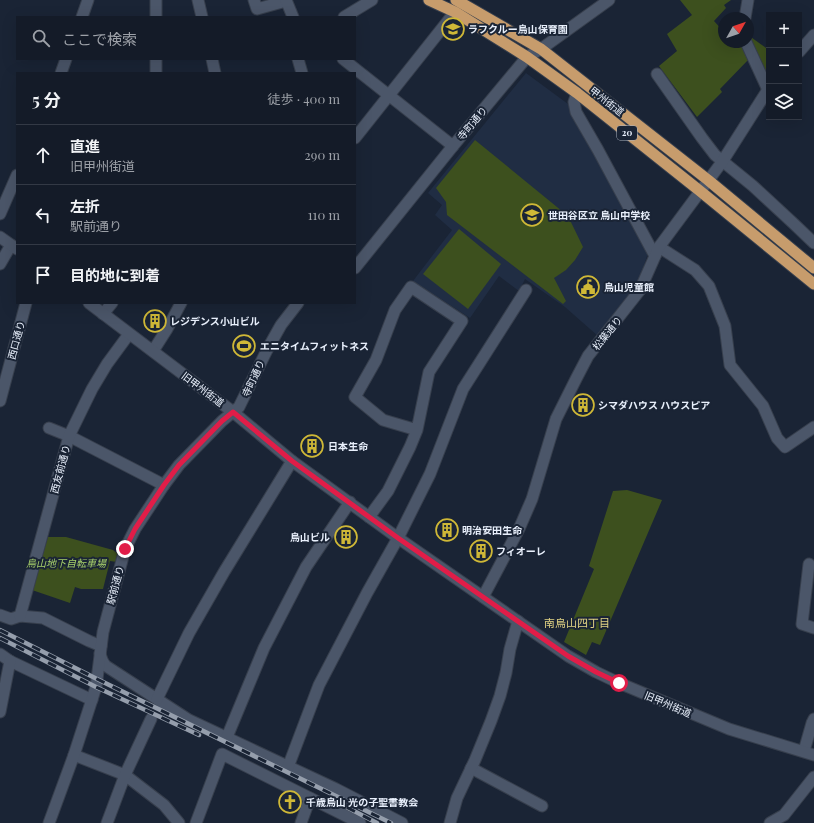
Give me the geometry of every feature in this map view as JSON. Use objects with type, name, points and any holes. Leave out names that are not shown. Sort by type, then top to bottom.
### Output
[{"type":"highway","name":"甲州街道","points":[[429,0],[455,12],[527,57],[577,93],[814,284]]},
{"type":"highway","name":"甲州街道","points":[[456,0],[541,49],[708,180],[814,268]]},
{"type":"street","points":[[82,16],[88,0]]},
{"type":"street","points":[[156,0],[156,16]]},
{"type":"street","points":[[198,0],[202,16]]},
{"type":"street","points":[[254,0],[257,9],[286,1],[293,16]]},
{"type":"street","points":[[346,16],[372,0]]},
{"type":"street","name":"寺町通り","points":[[356,267],[527,57],[541,49],[610,0]]},
{"type":"street","points":[[746,12],[748,0]]},
{"type":"street","points":[[356,137],[455,12]]},
{"type":"street","points":[[802,49],[814,35]]},
{"type":"street","points":[[749,48],[766,85]]},
{"type":"street","points":[[61,72],[66,60]]},
{"type":"street","points":[[156,60],[156,72]]},
{"type":"street","points":[[212,60],[215,72]]},
{"type":"street","points":[[298,60],[302,72]]},
{"type":"street","points":[[344,60],[453,146]]},
{"type":"street","points":[[658,74],[715,155],[753,186],[814,243]]},
{"type":"street","name":"松葉通り","points":[[483,597],[519,530],[532,499],[556,418],[588,356],[640,290],[657,252],[722,162],[766,92]]},
{"type":"street","points":[[577,93],[574,102],[576,112],[657,252],[695,270],[709,286],[725,326],[730,366],[763,406],[777,438],[786,447],[814,427]]},
{"type":"street","points":[[0,214],[16,177]]},
{"type":"street","points":[[0,237],[14,247],[0,264]]},
{"type":"street","points":[[369,517],[388,491],[410,447],[417,430],[429,372],[462,321],[411,287],[395,310],[376,360],[355,397],[383,420],[417,430]]},
{"type":"street","points":[[288,766],[319,685],[367,593],[398,538],[430,474],[463,389],[526,290]]},
{"type":"street","name":"西口通り","points":[[0,401],[26,304]]},
{"type":"street","name":"旧甲州街道","points":[[90,304],[233,412],[292,461],[398,538],[568,656],[619,683],[729,729],[809,753]]},
{"type":"street","points":[[103,314],[111,304]]},
{"type":"street","points":[[154,351],[180,304]]},
{"type":"street","name":"寺町通り","points":[[233,412],[239,407],[281,324],[297,304]]},
{"type":"street","name":"西友前通り","points":[[20,616],[69,436],[103,370],[129,334]]},
{"type":"street","name":"駅前通り","points":[[92,700],[96,687],[103,632],[125,549],[135,529],[179,465],[222,421],[233,412]]},
{"type":"street","points":[[49,428],[69,436],[164,485]]},
{"type":"street","points":[[157,699],[189,633],[220,578],[292,461]]},
{"type":"street","points":[[227,737],[264,648],[306,567],[350,502]]},
{"type":"street","points":[[809,564],[802,624],[814,628]]},
{"type":"street","points":[[0,615],[11,619],[20,616],[43,618],[89,641],[101,650],[101,660],[103,664],[190,720],[288,766],[402,823]]},
{"type":"street","points":[[450,823],[457,798],[491,721],[500,696],[510,649],[518,621]]},
{"type":"street","points":[[0,654],[10,661],[92,700],[49,823]]},
{"type":"street","points":[[0,712],[10,661]]},
{"type":"street","points":[[107,823],[125,775],[151,719]]},
{"type":"street","points":[[809,753],[812,723],[814,719]]},
{"type":"street","points":[[196,823],[222,754],[310,798],[342,819],[360,823]]},
{"type":"street","points":[[74,755],[125,775],[164,805],[176,822]]},
{"type":"street","points":[[471,768],[542,806]]},
{"type":"street","points":[[770,823],[784,814],[814,777]]},
{"type":"street","points":[[301,823],[310,798]]},
{"type":"shaded area","name":"世田谷区立 烏山中学校","points":[[526,73],[568,104],[648,253],[636,286],[598,336],[565,307],[525,279],[519,291],[499,276],[470,318],[413,281],[452,230],[435,215],[442,205],[428,193]]},
{"type":"green space","points":[[680,0],[731,0],[724,5],[726,8],[722,12],[718,12],[718,17],[714,21],[718,25],[718,48],[743,48],[748,60],[720,89],[722,92],[697,117],[659,66],[677,51],[667,34],[692,15]]},
{"type":"green space","points":[[754,39],[766,48],[766,74],[753,48]]},
{"type":"green space","points":[[475,140],[568,216],[583,247],[575,260],[566,270],[554,278],[566,301],[563,304],[447,215],[446,202],[436,188]]},
{"type":"green space","points":[[459,229],[501,264],[468,309],[423,274]]},
{"type":"green space","points":[[627,490],[662,500],[600,645],[592,642],[586,655],[564,642],[594,569],[589,566],[613,491]]},
{"type":"green space","name":"烏山地下自転車場","points":[[48,537],[66,537],[113,550],[119,555],[117,562],[110,561],[103,589],[81,589],[75,587],[70,603],[32,590]]},
{"type":"railway","points":[[0,630],[391,823]]},
{"type":"railway","points":[[0,638],[96,687],[199,735]]},
{"type":"railway","points":[[331,799],[377,823]]},
{"type":"place","name":"ラフクルー烏山保育園","points":[[453,29]]},
{"type":"place","name":"世田谷区立 烏山中学校","points":[[532,215]]},
{"type":"place","name":"烏山児童館","points":[[588,287]]},
{"type":"place","name":"レジデンス小山ビル","points":[[155,321]]},
{"type":"place","name":"エニタイムフィットネス","points":[[244,346]]},
{"type":"place","name":"シマダハウス ハウスピア","points":[[583,405]]},
{"type":"place","name":"日本生命","points":[[312,446]]},
{"type":"place","name":"明治安田生命","points":[[447,530]]},
{"type":"place","name":"烏山ビル","points":[[346,537]]},
{"type":"place","name":"フィオーレ","points":[[481,551]]},
{"type":"place","name":"千歳烏山 光の子聖書教会","points":[[290,802]]},
{"type":"district","name":"南烏山四丁目","points":[[577,623]]},
{"type":"route","points":[[125,549],[135,529],[179,465],[222,421],[233,412],[292,461],[398,538],[568,656],[619,683]]}]
